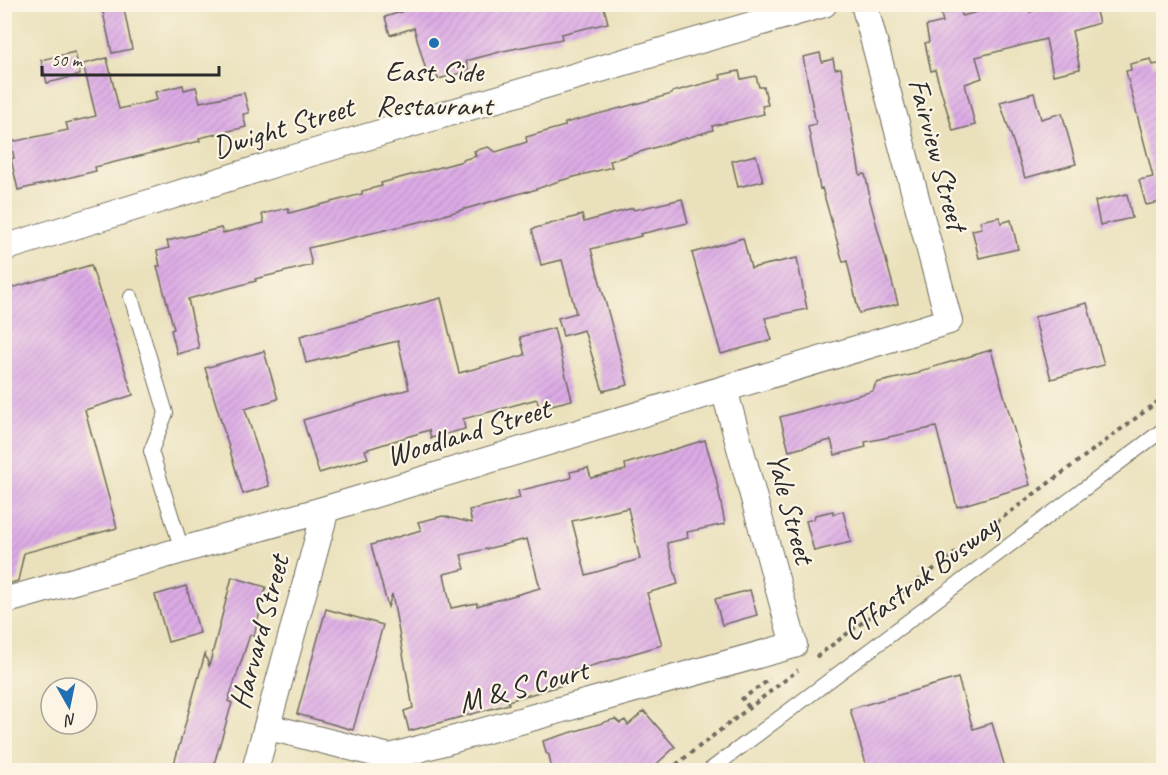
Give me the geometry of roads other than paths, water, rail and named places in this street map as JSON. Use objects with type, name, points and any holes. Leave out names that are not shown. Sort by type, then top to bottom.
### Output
[{"type":"street","name":"Dwight Street","points":[[4,248],[277,163],[824,4]]},
{"type":"street","name":"Fairview Street","points":[[864,4],[949,321]]},
{"type":"street","name":"Woodland Street","points":[[4,601],[326,509],[949,321]]},
{"type":"street","name":"Yale Street","points":[[724,389],[805,656]]},
{"type":"street","name":"Harvard Street","points":[[255,771],[326,509]]},
{"type":"street","name":"M & S Court","points":[[268,727],[390,757],[805,656]]},
{"type":"lane","points":[[130,297],[165,413],[151,451],[182,550]]},
{"type":"lane","name":"CTfastrak Busway","points":[[710,771],[1164,429]]},
{"type":"place","name":"East Side Restaurant","points":[[434,43]]}]
